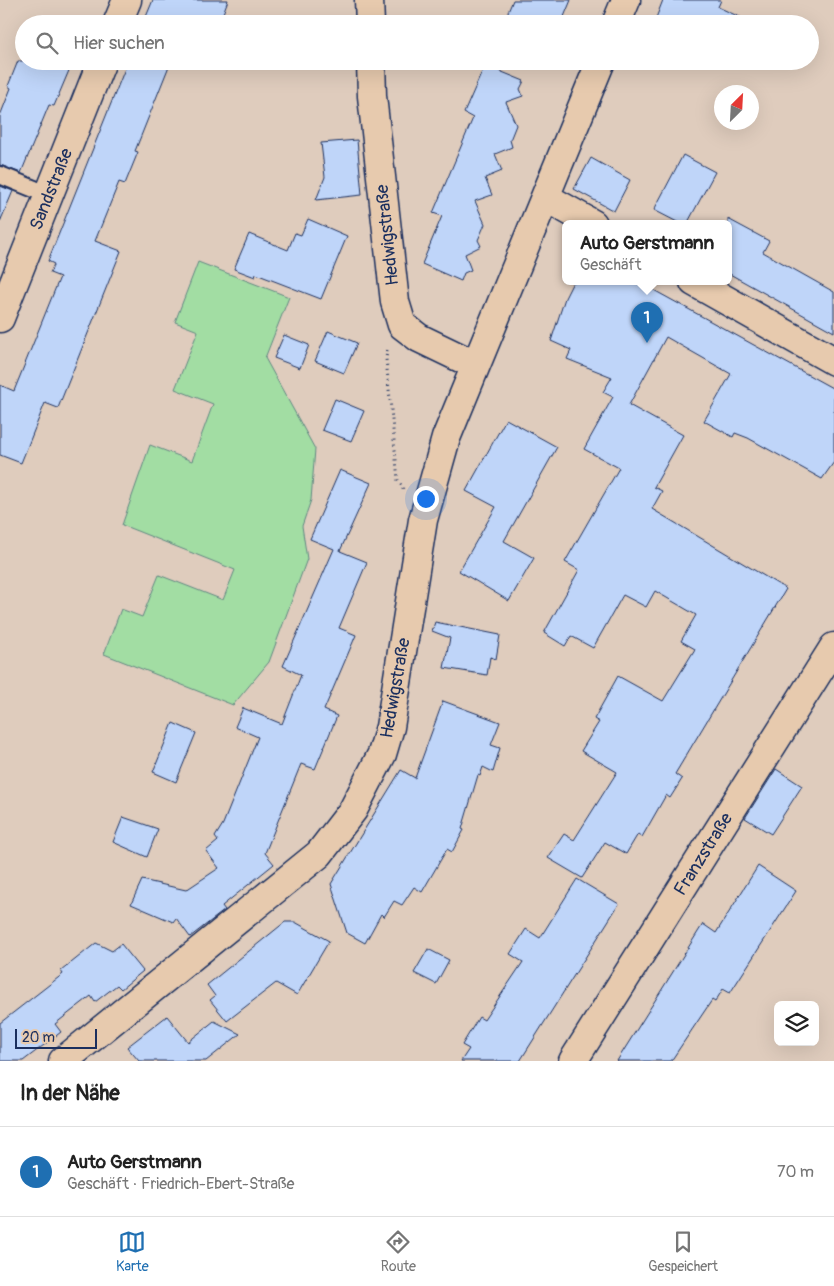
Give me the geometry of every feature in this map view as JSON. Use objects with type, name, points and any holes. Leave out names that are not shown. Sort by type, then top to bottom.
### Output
[{"type":"street","points":[[121,15],[127,0]]},
{"type":"street","points":[[369,0],[370,15]]},
{"type":"street","points":[[620,15],[626,0]]},
{"type":"street","name":"Sandstraße","points":[[0,318],[98,70]]},
{"type":"street","name":"Hedwigstraße","points":[[371,70],[372,96],[395,302],[402,325],[419,338],[475,365]]},
{"type":"street","name":"Hedwigstraße","points":[[63,1061],[319,854],[352,810],[382,754],[390,727],[423,520],[446,438],[597,70]]},
{"type":"street","points":[[545,197],[586,220]]},
{"type":"street","points":[[699,285],[834,361]]},
{"type":"street","name":"Franzstraße","points":[[573,1061],[834,647]]},
{"type":"lane","points":[[0,175],[49,195]]},
{"type":"path","points":[[395,302],[386,360],[398,480],[423,520]]},
{"type":"green space","points":[[198,262],[289,297],[265,358],[315,449],[311,500],[302,526],[307,559],[269,662],[233,705],[104,654],[121,609],[142,617],[159,575],[223,600],[235,570],[122,525],[150,445],[192,461],[213,404],[175,389],[198,331],[175,322]]},
{"type":"building","points":[[153,0],[228,0],[222,15],[147,15]]},
{"type":"building","points":[[513,0],[571,0],[565,15],[507,15]]},
{"type":"building","points":[[663,0],[721,0],[718,7],[735,15],[657,15]]},
{"type":"building","points":[[15,68],[69,70],[54,106],[49,105],[21,173],[0,165],[0,116],[11,88],[8,86]]},
{"type":"building","points":[[124,70],[167,70],[135,151],[138,152],[125,184],[119,182],[95,241],[121,251],[58,408],[45,403],[21,463],[0,455],[0,385],[14,391],[60,277],[50,273],[54,264],[48,261]]},
{"type":"building","points":[[483,70],[497,70],[524,81],[520,89],[523,96],[506,102],[516,125],[510,140],[512,147],[495,154],[502,171],[485,178],[492,195],[475,201],[485,224],[478,240],[481,246],[465,254],[471,270],[464,273],[461,281],[422,264],[442,216],[433,213],[473,118],[464,113]]},
{"type":"building","points":[[357,140],[362,195],[316,200],[325,177],[321,143]]},
{"type":"building","points":[[683,155],[715,172],[689,220],[673,220],[654,210]]},
{"type":"building","points":[[591,158],[630,180],[614,211],[574,189]]},
{"type":"building","points":[[0,186],[13,191],[0,222]]},
{"type":"building","points":[[308,219],[347,236],[321,299],[256,274],[255,277],[234,269],[249,234],[288,250],[295,233],[301,235]]},
{"type":"building","points":[[732,221],[769,241],[763,252],[834,292],[834,332],[732,275]]},
{"type":"building","points":[[572,285],[644,285],[834,389],[834,462],[822,479],[748,438],[735,433],[733,437],[704,421],[731,374],[666,337],[629,405],[683,435],[654,487],[662,491],[652,509],[786,589],[675,774],[682,779],[670,798],[666,795],[642,837],[638,834],[626,854],[605,842],[582,878],[548,858],[564,834],[574,840],[617,772],[581,751],[599,722],[594,719],[618,676],[663,701],[695,649],[681,641],[696,615],[655,591],[646,607],[623,595],[593,648],[571,636],[565,646],[544,633],[579,570],[565,562],[619,468],[584,449],[613,397],[603,392],[612,377],[567,359],[571,350],[551,341],[565,298]]},
{"type":"building","points":[[328,331],[357,343],[344,373],[315,361]]},
{"type":"building","points":[[284,335],[309,345],[300,368],[274,358]]},
{"type":"building","points":[[335,399],[364,411],[351,441],[322,430]]},
{"type":"building","points":[[506,419],[557,447],[504,541],[534,558],[509,601],[459,571],[496,507],[466,491]]},
{"type":"building","points":[[340,470],[371,483],[340,551],[367,562],[339,628],[356,635],[324,710],[337,716],[315,769],[301,764],[265,853],[274,864],[222,906],[225,910],[190,937],[176,918],[173,922],[131,904],[142,880],[186,890],[219,868],[206,851],[218,841],[215,837],[223,824],[258,737],[235,727],[243,708],[282,724],[301,675],[283,666],[334,549],[310,539]]},
{"type":"building","points":[[435,622],[500,635],[496,659],[490,657],[487,675],[444,668],[450,638],[432,631]]},
{"type":"building","points":[[443,701],[500,722],[491,745],[500,748],[493,772],[483,767],[480,776],[478,775],[462,829],[464,830],[452,852],[447,849],[422,892],[414,887],[402,905],[394,901],[384,917],[381,914],[365,943],[347,933],[331,884],[401,770],[415,778]]},
{"type":"building","points":[[173,723],[196,733],[176,782],[153,772]]},
{"type":"building","points":[[776,769],[802,786],[771,834],[745,818]]},
{"type":"building","points":[[123,817],[158,829],[147,857],[113,842]]},
{"type":"building","points":[[758,866],[796,891],[730,993],[723,989],[715,1002],[712,1000],[671,1061],[617,1061],[703,924],[716,933]]},
{"type":"building","points":[[577,879],[619,904],[520,1061],[461,1061],[469,1049],[462,1045],[479,1017],[484,1020],[523,962],[510,954],[526,929],[540,938]]},
{"type":"building","points":[[285,922],[295,922],[329,941],[297,995],[276,983],[227,1021],[210,1000],[215,996],[207,985]]},
{"type":"building","points":[[96,943],[112,951],[121,944],[143,971],[121,989],[117,985],[95,1002],[91,996],[55,1024],[61,1032],[23,1061],[0,1061],[0,1023],[63,974],[61,971]]},
{"type":"building","points":[[428,949],[449,960],[436,984],[414,973]]},
{"type":"building","points":[[167,1016],[188,1042],[214,1021],[240,1034],[206,1061],[139,1061],[127,1047]]},
{"type":"place","name":"Auto Gerstmann","points":[[647,343]]}]
